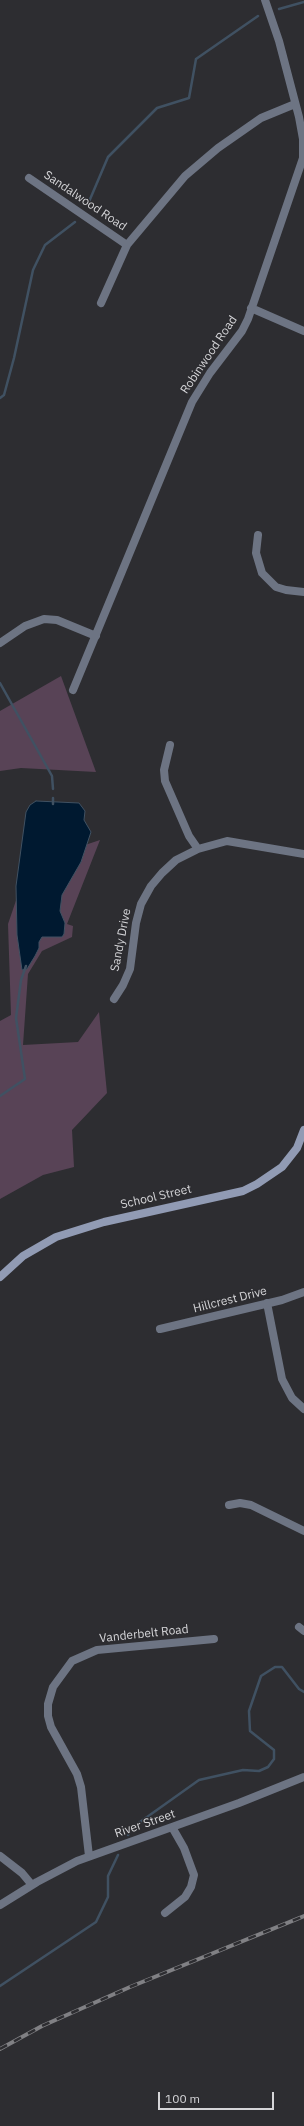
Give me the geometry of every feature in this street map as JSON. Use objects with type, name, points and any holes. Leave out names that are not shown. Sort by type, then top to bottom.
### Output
[{"type":"street","name":"Robinwood Road","points":[[73,690],[192,402],[210,373],[242,331],[252,308],[304,158],[303,139],[295,104],[279,41],[265,0]]},
{"type":"street","points":[[101,303],[127,244],[174,188],[198,163],[261,118],[295,104]]},
{"type":"street","name":"Sandalwood Road","points":[[29,178],[127,244]]},
{"type":"street","points":[[252,308],[304,331]]},
{"type":"street","points":[[258,535],[256,553],[262,573],[276,587],[304,592]]},
{"type":"street","points":[[0,643],[25,626],[44,619],[62,622],[96,636]]},
{"type":"street","points":[[170,745],[164,770],[165,781],[189,836],[198,849]]},
{"type":"street","name":"Sandy Drive","points":[[114,999],[123,985],[130,969],[136,923],[141,904],[147,892],[162,872],[176,860],[198,849],[227,841],[304,854]]},
{"type":"street","name":"School Street","points":[[0,1277],[23,1256],[56,1237],[104,1222],[243,1191],[257,1184],[282,1167],[297,1148],[304,1130]]},
{"type":"street","name":"Hillcrest Drive","points":[[160,1329],[267,1303],[304,1292]]},
{"type":"street","points":[[267,1303],[282,1379],[292,1398],[304,1409]]},
{"type":"street","points":[[229,1505],[240,1503],[250,1505],[304,1531]]},
{"type":"street","name":"Vanderbelt Road","points":[[89,1856],[81,1787],[77,1774],[51,1727],[48,1716],[48,1704],[53,1687],[72,1661],[97,1650],[214,1639]]},
{"type":"street","name":"River Street","points":[[0,1905],[68,1864],[172,1827],[304,1776]]},
{"type":"street","points":[[165,1913],[185,1897],[191,1887],[194,1875],[184,1848],[172,1827]]},
{"type":"street","points":[[0,1856],[22,1873],[32,1885]]},
{"type":"shaded area","points":[[61,676],[96,772],[21,768],[0,771],[0,711]]},
{"type":"shaded area","points":[[40,830],[85,845],[100,840],[67,924],[73,926],[72,937],[42,951],[28,974],[23,1045],[78,1042],[99,1012],[107,1093],[72,1130],[74,1167],[43,1175],[0,1199],[0,1021],[11,1015],[8,924]]},
{"type":"water","points":[[36,801],[79,803],[85,811],[84,820],[91,832],[81,862],[62,895],[60,911],[65,923],[64,934],[62,937],[42,937],[35,956],[27,969],[22,970],[17,935],[16,886],[26,812],[30,805]]},
{"type":"waterway","points":[[279,9],[304,2]]},
{"type":"waterway","points":[[88,204],[108,157],[157,108],[189,98],[196,59],[258,16]]},
{"type":"waterway","points":[[0,398],[4,395],[14,358],[33,270],[45,245],[75,222]]},
{"type":"waterway","points":[[0,683],[52,776],[53,789]]},
{"type":"waterway","points":[[53,798],[53,804]]},
{"type":"waterway","points":[[0,1096],[25,1079],[16,1018],[21,980],[26,966]]},
{"type":"waterway","points":[[128,1835],[133,1827],[199,1780],[243,1770],[259,1771],[268,1767],[274,1759],[274,1750],[250,1731],[249,1711],[261,1676],[275,1667],[282,1667],[299,1689],[304,1692]]},
{"type":"waterway","points":[[0,1986],[96,1922],[108,1897],[108,1876],[118,1855]]},
{"type":"railway","points":[[0,2049],[42,2026],[130,1987],[304,1916]]}]
